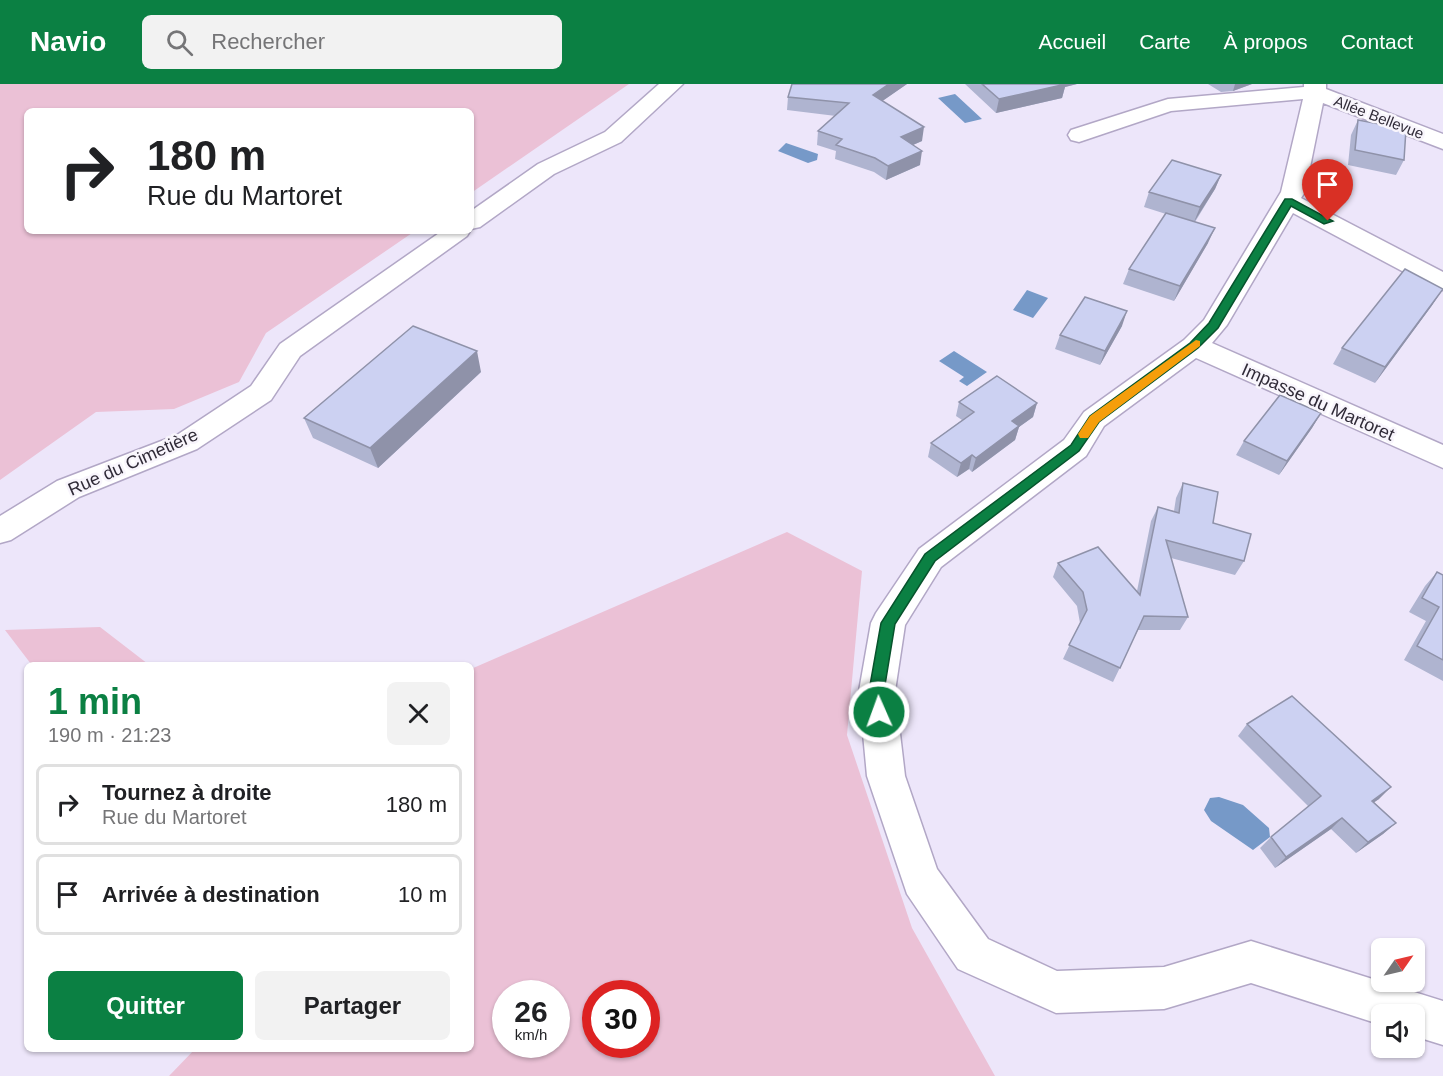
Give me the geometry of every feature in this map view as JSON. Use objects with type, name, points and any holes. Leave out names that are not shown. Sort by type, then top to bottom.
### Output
[{"type":"street","points":[[474,220],[546,169],[613,137],[672,84]]},
{"type":"street","points":[[1080,135],[1168,105],[1315,88],[1293,192],[1214,325],[1194,346],[1094,419],[1075,448],[930,558],[888,623],[877,691],[886,776],[921,880],[973,954],[1056,992],[1164,988],[1251,962],[1383,1004]]},
{"type":"street","name":"Allée Bellevue","points":[[1315,88],[1443,142]]},
{"type":"street","points":[[1289,201],[1443,282]]},
{"type":"street","name":"Rue du Cimetière","points":[[0,531],[68,489],[187,442],[261,393],[291,351],[454,234]]},
{"type":"street","name":"Impasse du Martoret","points":[[1194,346],[1443,457]]},
{"type":"street","points":[[1425,1017],[1443,1023]]},
{"type":"shaded area","points":[[0,84],[629,84],[474,191],[474,108],[24,108],[24,234],[411,234],[266,333],[239,382],[174,409],[96,412],[0,480]]},
{"type":"shaded area","points":[[787,532],[862,571],[847,735],[912,928],[995,1076],[169,1076],[192,1052],[474,1052],[474,668]]},
{"type":"shaded area","points":[[100,627],[145,662],[29,662],[5,630]]},
{"type":"water","points":[[955,94],[982,119],[965,123],[938,98]]},
{"type":"water","points":[[786,143],[818,154],[817,160],[808,163],[778,151]]},
{"type":"water","points":[[1027,290],[1048,298],[1033,318],[1013,310]]},
{"type":"water","points":[[954,351],[987,372],[967,386],[959,381],[964,377],[939,361]]},
{"type":"water","points":[[1219,797],[1243,805],[1269,828],[1270,837],[1253,850],[1211,821],[1204,810],[1210,798]]},
{"type":"building","points":[[792,84],[889,84],[873,95],[924,127],[901,137],[922,151],[888,166],[875,158],[836,145],[842,139],[818,131],[849,103],[788,97]]},
{"type":"building","points":[[982,84],[1066,84],[999,99]]},
{"type":"building","points":[[1358,120],[1406,129],[1404,160],[1355,150]]},
{"type":"building","points":[[1172,160],[1221,175],[1200,207],[1149,192]]},
{"type":"building","points":[[1166,213],[1215,228],[1180,286],[1129,269]]},
{"type":"building","points":[[1405,269],[1443,289],[1385,367],[1342,348]]},
{"type":"building","points":[[1085,297],[1127,311],[1105,351],[1060,335]]},
{"type":"building","points":[[413,326],[477,351],[370,448],[304,418]]},
{"type":"building","points":[[997,376],[1037,403],[1012,421],[1019,426],[976,458],[972,455],[961,463],[931,443],[974,412],[959,402]]},
{"type":"building","points":[[1280,395],[1321,413],[1287,461],[1244,441]]},
{"type":"building","points":[[1183,483],[1218,492],[1213,523],[1251,534],[1244,561],[1166,540],[1188,617],[1144,616],[1120,668],[1069,645],[1087,610],[1083,592],[1058,563],[1098,547],[1140,595],[1158,507],[1179,513]]},
{"type":"building","points":[[1437,572],[1443,575],[1443,660],[1417,646],[1439,607],[1422,598]]},
{"type":"building","points":[[1292,696],[1391,787],[1372,801],[1396,823],[1368,842],[1342,818],[1286,857],[1271,837],[1321,796],[1247,724]]},
{"type":"slow traffic","points":[[1084,434],[1094,419],[1196,344]]},
{"type":"route","points":[[879,712],[877,691],[888,623],[930,558],[1075,448],[1094,419],[1194,346],[1214,325],[1289,201],[1328,221]]}]
